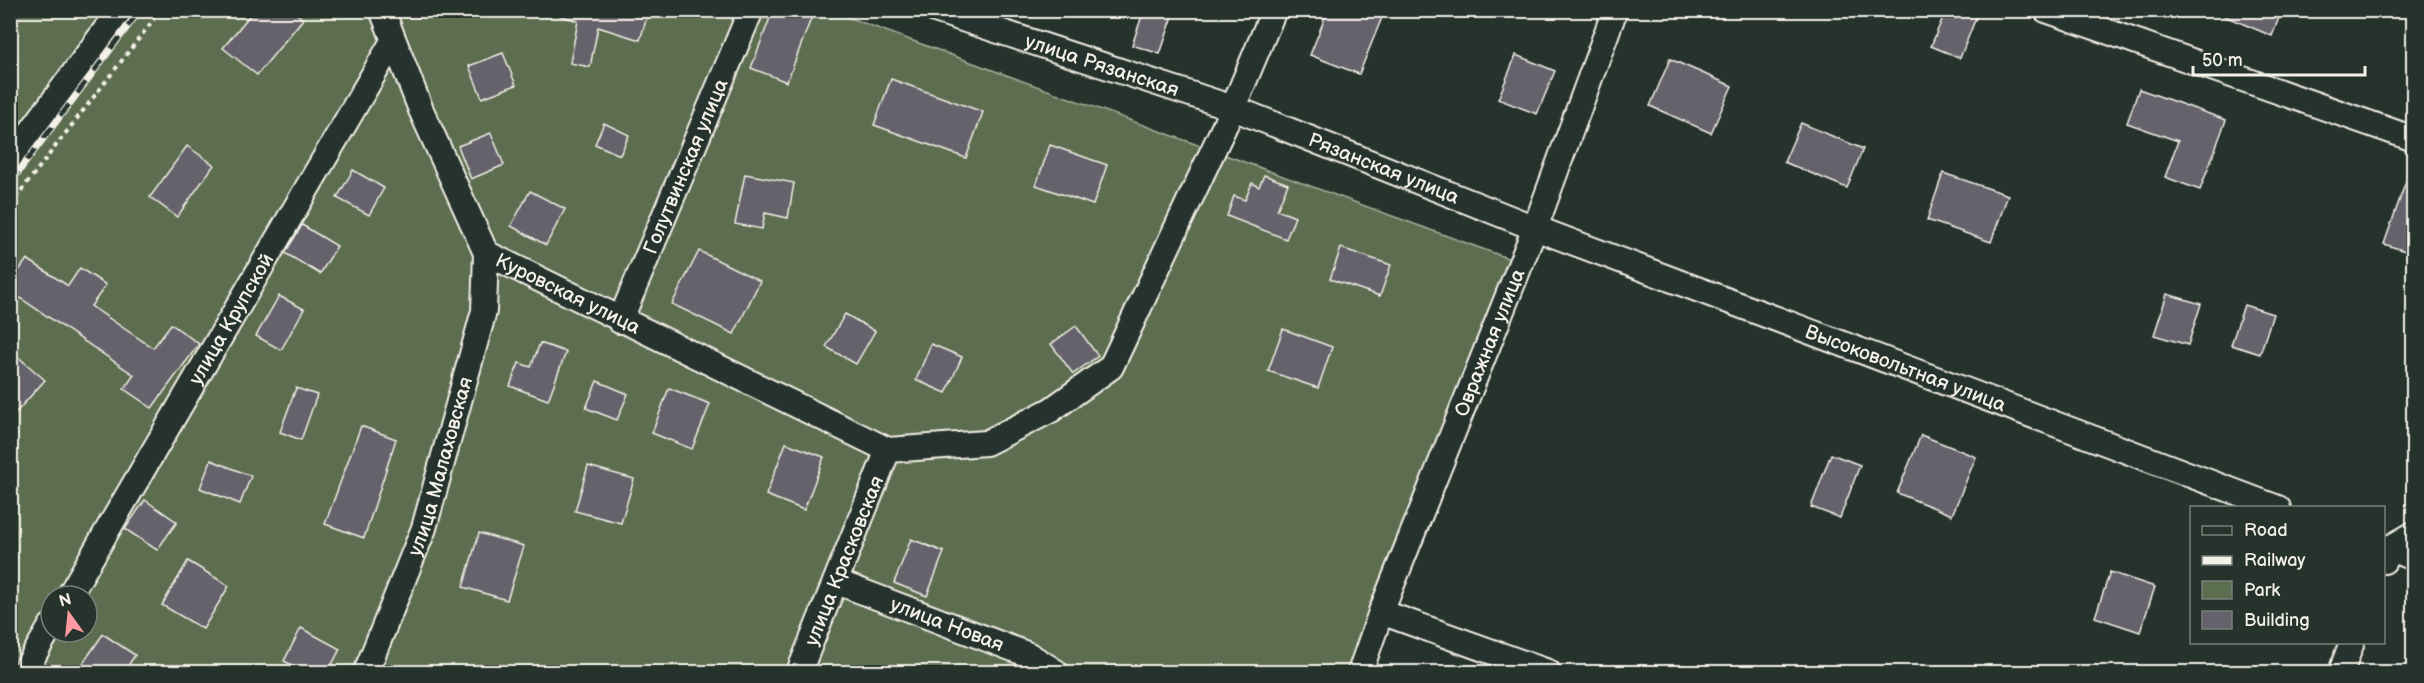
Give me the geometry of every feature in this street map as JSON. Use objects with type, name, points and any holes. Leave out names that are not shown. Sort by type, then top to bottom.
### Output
[{"type":"street","points":[[10,160],[120,10]]},
{"type":"street","name":"Куровская улица","points":[[382,10],[393,41],[486,254],[888,450]]},
{"type":"street","name":"Голутвинская улица","points":[[620,321],[751,10]]},
{"type":"street","name":"улица Рязанская","points":[[935,10],[1233,108]]},
{"type":"street","points":[[888,450],[986,443],[1051,410],[1111,367],[1233,108],[1274,10]]},
{"type":"street","name":"Овражная улица","points":[[1360,672],[1535,228],[1615,10]]},
{"type":"street","points":[[2046,10],[2414,139]]},
{"type":"street","name":"улица Крупской","points":[[76,584],[393,41]]},
{"type":"street","name":"Рязанская улица","points":[[1233,108],[1535,228]]},
{"type":"street","name":"Высоковольтная улица","points":[[1535,228],[2275,506]]},
{"type":"street","name":"улица Малаховская","points":[[366,672],[424,528],[484,311],[486,254]]},
{"type":"street","name":"улица Красковская","points":[[799,672],[888,450]]},
{"type":"street","points":[[2385,552],[2414,534]]},
{"type":"street","points":[[2385,552],[2414,558]]},
{"type":"street","name":"улица Новая","points":[[837,582],[1029,655],[1056,672]]},
{"type":"street","points":[[1382,612],[1548,672]]},
{"type":"street","points":[[24,672],[40,644]]},
{"type":"street","points":[[2341,672],[2351,644]]},
{"type":"path","points":[[10,205],[161,10]]},
{"type":"green space","points":[[10,11],[831,11],[1510,259],[1381,576],[1348,672],[11,672]]},
{"type":"building","points":[[254,10],[292,10],[303,19],[257,75],[223,48]]},
{"type":"building","points":[[559,10],[649,10],[640,40],[598,27],[590,67],[570,63],[578,21],[558,15]]},
{"type":"building","points":[[773,10],[798,10],[812,16],[787,82],[751,68]]},
{"type":"building","points":[[1144,10],[1175,10],[1160,54],[1132,45]]},
{"type":"building","points":[[1328,10],[1385,10],[1359,74],[1310,55]]},
{"type":"building","points":[[1946,10],[1979,10],[1960,58],[1931,46]]},
{"type":"building","points":[[2210,10],[2282,10],[2272,36]]},
{"type":"building","points":[[503,53],[516,85],[482,98],[469,66]]},
{"type":"building","points":[[1516,55],[1555,71],[1537,114],[1498,99]]},
{"type":"building","points":[[1670,59],[1732,86],[1711,133],[1650,106]]},
{"type":"building","points":[[891,79],[983,112],[966,158],[874,125]]},
{"type":"building","points":[[2139,89],[2226,120],[2200,190],[2165,177],[2178,141],[2127,123]]},
{"type":"building","points":[[604,123],[629,135],[620,155],[595,144]]},
{"type":"building","points":[[1801,123],[1863,149],[1847,188],[1784,162]]},
{"type":"building","points":[[491,133],[504,165],[471,179],[458,146]]},
{"type":"building","points":[[1050,145],[1107,165],[1093,205],[1036,185]]},
{"type":"building","points":[[187,146],[214,165],[177,217],[150,197]]},
{"type":"building","points":[[2411,167],[2414,168],[2414,237],[2408,252],[2384,244]]},
{"type":"building","points":[[353,170],[384,188],[369,215],[337,198]]},
{"type":"building","points":[[1943,173],[2008,195],[1991,242],[1927,220]]},
{"type":"building","points":[[745,174],[794,183],[788,218],[765,213],[762,229],[735,224]]},
{"type":"building","points":[[1264,175],[1288,184],[1277,210],[1295,217],[1286,239],[1227,216],[1234,196],[1245,200],[1252,183],[1259,187]]},
{"type":"building","points":[[530,191],[565,209],[546,245],[511,226]]},
{"type":"building","points":[[302,225],[337,246],[320,274],[285,253]]},
{"type":"building","points":[[1341,248],[1391,265],[1380,296],[1330,279]]},
{"type":"building","points":[[699,251],[760,281],[734,334],[672,304]]},
{"type":"building","points":[[27,259],[68,286],[80,268],[106,285],[91,306],[153,348],[171,324],[199,344],[152,408],[124,389],[134,375],[10,291],[10,283]]},
{"type":"building","points":[[2167,294],[2201,304],[2188,345],[2154,335]]},
{"type":"building","points":[[279,296],[304,309],[281,350],[256,336]]},
{"type":"building","points":[[2244,305],[2273,314],[2260,354],[2231,345]]},
{"type":"building","points":[[845,314],[875,331],[856,364],[826,347]]},
{"type":"building","points":[[1076,326],[1098,356],[1073,374],[1051,344]]},
{"type":"building","points":[[1283,329],[1332,347],[1318,388],[1268,371]]},
{"type":"building","points":[[540,343],[566,352],[548,400],[510,386],[519,363],[531,367]]},
{"type":"building","points":[[931,344],[962,357],[946,393],[916,380]]},
{"type":"building","points":[[10,350],[45,380],[10,419]]},
{"type":"building","points":[[597,381],[628,394],[617,420],[586,408]]},
{"type":"building","points":[[296,388],[317,395],[301,440],[280,432]]},
{"type":"building","points":[[669,388],[710,404],[692,449],[652,433]]},
{"type":"building","points":[[361,426],[396,439],[364,538],[325,524]]},
{"type":"building","points":[[1921,435],[1976,457],[1952,515],[1897,493]]},
{"type":"building","points":[[786,443],[824,457],[804,510],[766,495]]},
{"type":"building","points":[[1831,454],[1860,465],[1840,518],[1811,507]]},
{"type":"building","points":[[211,460],[251,476],[240,504],[200,488]]},
{"type":"building","points":[[588,466],[634,479],[621,523],[575,511]]},
{"type":"building","points":[[145,500],[177,522],[157,550],[125,529]]},
{"type":"building","points":[[479,533],[524,546],[507,600],[463,587]]},
{"type":"building","points":[[911,539],[944,552],[927,596],[894,583]]},
{"type":"building","points":[[188,561],[229,586],[203,629],[162,605]]},
{"type":"building","points":[[2110,572],[2155,587],[2140,632],[2095,617]]},
{"type":"building","points":[[301,628],[340,649],[328,672],[305,672],[284,661]]},
{"type":"building","points":[[103,634],[135,655],[124,672],[77,672],[96,644],[99,644]]},
{"type":"railway","points":[[10,183],[140,10]]}]
